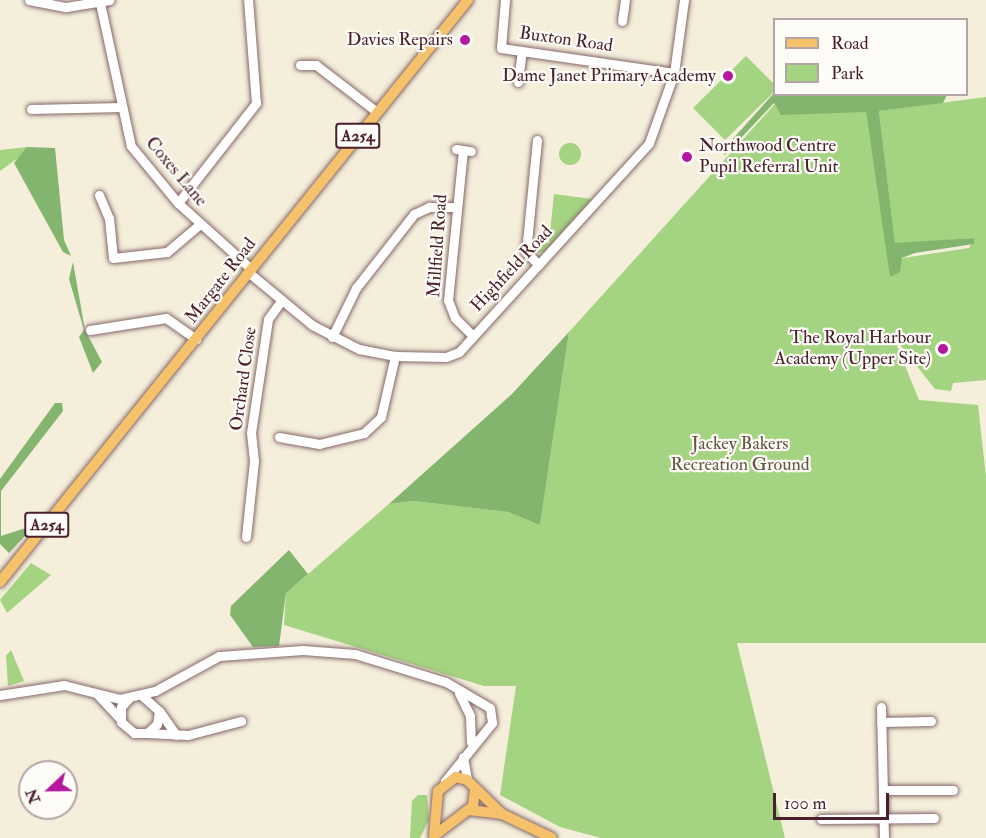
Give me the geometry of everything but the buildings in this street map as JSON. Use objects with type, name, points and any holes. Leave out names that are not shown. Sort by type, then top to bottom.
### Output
[{"type":"main road","name":"Margate Road","points":[[0,582],[468,0]]},
{"type":"main road","points":[[434,837],[438,797],[445,781],[471,785],[502,814],[552,838]]},
{"type":"main road","points":[[434,837],[466,812],[471,785]]},
{"type":"main road","points":[[438,797],[447,812],[502,814]]},
{"type":"street","points":[[29,0],[66,3],[105,2]]},
{"type":"street","points":[[178,203],[256,103],[248,0]]},
{"type":"street","name":"Buxton Road","points":[[505,0],[501,48],[674,73]]},
{"type":"street","points":[[622,21],[625,0]]},
{"type":"street","name":"Highfield Road","points":[[249,271],[281,301],[332,337],[359,349],[395,356],[452,356],[539,265],[649,143],[674,73],[684,0]]},
{"type":"street","name":"Coxes Lane","points":[[105,2],[122,107],[131,146],[178,203],[249,271]]},
{"type":"street","points":[[518,82],[522,51]]},
{"type":"street","points":[[300,65],[316,65],[378,112]]},
{"type":"street","points":[[31,109],[122,107]]},
{"type":"street","points":[[537,141],[526,252],[539,265]]},
{"type":"street","name":"Millfield Road","points":[[463,150],[448,300],[455,318],[473,336]]},
{"type":"street","points":[[99,195],[113,258],[166,252],[200,224]]},
{"type":"street","points":[[332,337],[356,288],[414,214],[436,206],[457,207]]},
{"type":"street","name":"Orchard Close","points":[[246,537],[254,461],[251,433],[268,319],[281,301]]},
{"type":"street","points":[[90,330],[103,331],[166,318],[196,339]]},
{"type":"street","points":[[279,437],[319,444],[364,433],[381,417],[395,356]]},
{"type":"street","points":[[0,695],[54,685],[98,695],[129,698],[169,684],[196,664],[219,656],[329,650],[446,682],[479,705],[492,711],[486,727],[471,742],[464,757],[445,781]]},
{"type":"street","points":[[147,733],[157,724],[158,708],[169,684]]},
{"type":"street","points":[[458,691],[470,718],[471,742]]},
{"type":"street","points":[[141,694],[158,708],[176,735]]},
{"type":"street","points":[[98,695],[129,731],[176,735],[241,721]]},
{"type":"street","points":[[121,720],[129,698]]},
{"type":"street","points":[[470,718],[479,705]]},
{"type":"street","points":[[881,707],[884,838]]},
{"type":"street","points":[[470,718],[486,727]]},
{"type":"street","points":[[881,722],[931,721]]},
{"type":"street","points":[[464,757],[471,785]]},
{"type":"street","points":[[883,790],[953,790]]},
{"type":"street","points":[[821,819],[934,818]]},
{"type":"green space","points":[[746,56],[773,83],[773,93],[725,140],[693,108]]},
{"type":"green space","points":[[773,94],[773,96],[946,96],[943,103],[879,111],[895,243],[974,238],[974,244],[915,253],[902,258],[900,272],[890,277],[866,112],[781,115],[774,103],[725,155],[722,151]]},
{"type":"green space","name":"Jackey Bakers Recreation Ground","points":[[986,97],[986,380],[953,383],[951,391],[935,389],[893,336],[919,400],[978,405],[986,477],[986,643],[737,643],[785,838],[601,838],[560,827],[500,795],[516,686],[484,686],[284,625],[286,593],[389,504],[413,501],[508,512],[540,525],[569,332],[774,105],[866,112],[891,277],[903,258],[969,248],[974,238],[895,244],[879,111]]},
{"type":"green space","points":[[570,143],[578,146],[581,154],[578,162],[570,165],[562,162],[559,154],[562,146]]},
{"type":"green space","points":[[27,147],[28,151],[0,171],[0,150]]},
{"type":"green space","points":[[27,147],[55,148],[64,240],[71,256],[63,252],[14,163]]},
{"type":"green space","points":[[554,194],[592,199],[544,252],[537,253],[534,244],[549,243]]},
{"type":"green space","points":[[73,262],[85,330],[102,362],[93,373],[79,337],[84,330],[69,279]]},
{"type":"green space","points":[[569,332],[540,525],[508,512],[413,501],[389,504],[512,394]]},
{"type":"green space","points":[[55,403],[62,403],[63,411],[1,491],[1,536],[35,525],[9,553],[0,544],[0,479]]},
{"type":"green space","points":[[289,550],[308,574],[286,593],[279,646],[253,647],[230,615],[231,606]]},
{"type":"green space","points":[[31,563],[51,575],[7,613],[0,600]]},
{"type":"green space","points":[[11,650],[24,681],[8,686],[6,656]]},
{"type":"green space","points":[[418,795],[427,795],[429,820],[420,838],[410,838],[412,801]]},
{"type":"place","name":"Davies Repairs","points":[[465,40]]},
{"type":"place","name":"Dame Janet Primary Academy","points":[[728,76]]},
{"type":"place","name":"Northwood Centre Pupil Referral Unit","points":[[687,157]]},
{"type":"place","name":"The Royal Harbour Academy (Upper Site)","points":[[943,349]]}]
